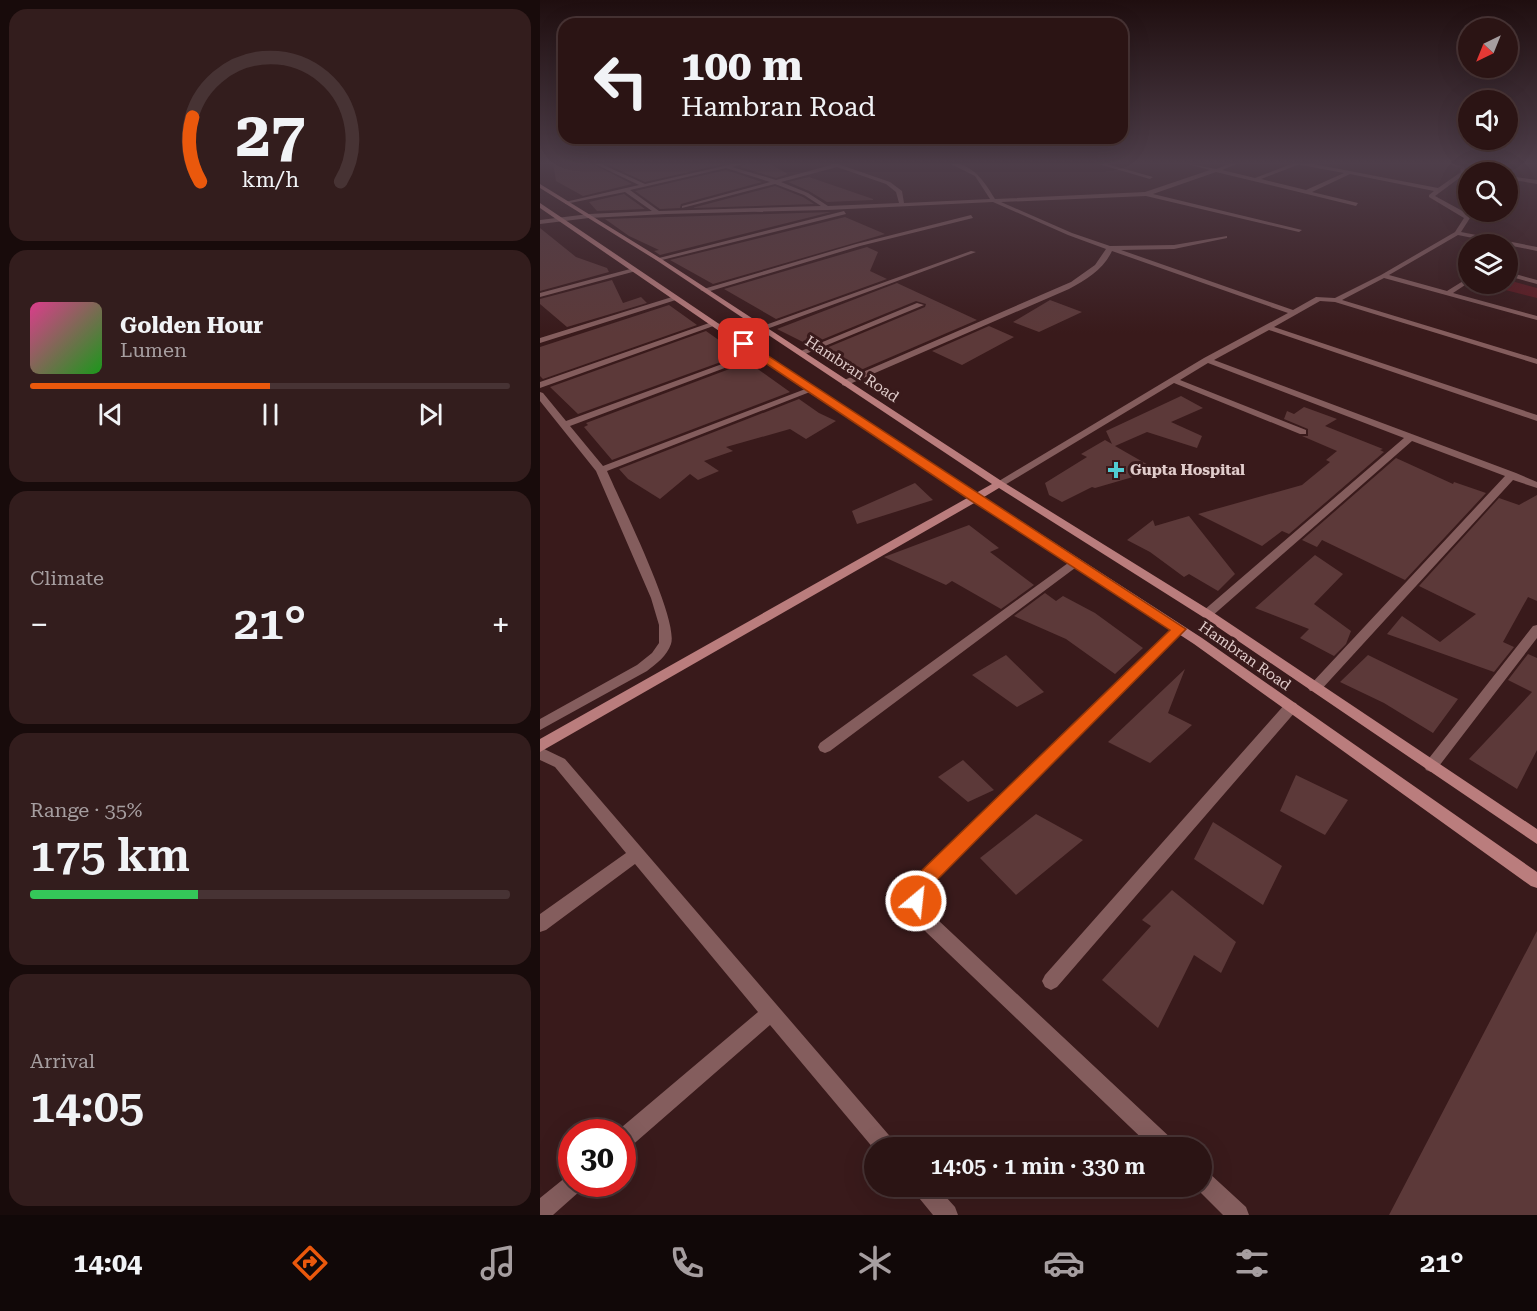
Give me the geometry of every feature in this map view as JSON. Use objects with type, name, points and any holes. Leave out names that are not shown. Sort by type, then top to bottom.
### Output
[{"type":"main road","name":"Hambran Road","points":[[560,220],[974,498],[1179,629],[1537,881]]},
{"type":"main road","name":"Hambran Road","points":[[595,220],[999,484],[1207,614],[1537,837]]},
{"type":"main road","points":[[540,746],[999,484]]},
{"type":"street","points":[[658,260],[817,220]]},
{"type":"street","points":[[704,290],[858,245],[960,220]]},
{"type":"street","points":[[1037,220],[1070,234],[1294,313]]},
{"type":"street","points":[[1252,220],[1299,231]]},
{"type":"street","points":[[1336,300],[1458,233],[1466,220]]},
{"type":"street","points":[[1458,233],[1537,249]]},
{"type":"street","points":[[1110,248],[1174,247],[1225,237]]},
{"type":"street","points":[[845,383],[1066,287],[1089,275],[1100,266],[1110,248]]},
{"type":"street","points":[[761,328],[973,252]]},
{"type":"street","points":[[540,295],[634,270]]},
{"type":"street","points":[[1383,276],[1537,318]]},
{"type":"street","points":[[1518,277],[1537,282]]},
{"type":"street","points":[[1447,294],[1458,287]]},
{"type":"street","points":[[540,341],[675,299]]},
{"type":"street","points":[[999,484],[1207,360],[1319,300],[1336,300],[1537,362]]},
{"type":"street","points":[[800,353],[920,305]]},
{"type":"street","points":[[540,385],[714,324]]},
{"type":"street","points":[[1268,327],[1537,418]]},
{"type":"street","points":[[565,425],[758,354]]},
{"type":"street","points":[[1207,360],[1537,485]]},
{"type":"street","points":[[1173,380],[1303,432]]},
{"type":"street","points":[[602,470],[811,390]]},
{"type":"street","points":[[540,395],[602,470],[657,598],[664,625],[665,643],[657,656],[642,668],[540,725]]},
{"type":"street","points":[[1207,614],[1411,437]]},
{"type":"street","points":[[1315,688],[1512,476]]},
{"type":"street","points":[[825,747],[1075,562]]},
{"type":"street","points":[[1155,1137],[932,926],[918,906],[916,893],[921,884],[1179,629]]},
{"type":"street","points":[[1431,766],[1537,629]]},
{"type":"street","points":[[1051,981],[1291,707]]},
{"type":"street","points":[[540,753],[560,763],[877,1137]]},
{"type":"street","points":[[540,924],[636,855]]},
{"type":"street","points":[[636,1129],[770,1013]]},
{"type":"street","points":[[1212,1190],[1238,1215]]},
{"type":"street","points":[[540,1212],[558,1197]]},
{"type":"street","points":[[931,1197],[947,1215]]},
{"type":"shaded area","points":[[1518,283],[1537,288],[1537,298],[1518,293]]},
{"type":"building","points":[[606,220],[800,220],[660,255],[654,251],[659,250],[629,236]]},
{"type":"building","points":[[834,220],[851,220],[885,234],[713,284],[670,260]]},
{"type":"building","points":[[540,228],[576,257],[607,268],[609,272],[540,291]]},
{"type":"building","points":[[867,247],[878,252],[870,271],[887,279],[776,319],[724,289]]},
{"type":"building","points":[[612,280],[623,303],[641,297],[647,303],[567,327],[540,304],[540,299]]},
{"type":"building","points":[[897,283],[977,320],[856,372],[819,351],[925,307],[926,304],[916,301],[809,345],[777,329]]},
{"type":"building","points":[[1050,300],[1082,312],[1039,332],[1013,322]]},
{"type":"building","points":[[669,305],[697,325],[543,379],[540,376],[540,347]]},
{"type":"building","points":[[989,326],[1014,337],[962,365],[932,351]]},
{"type":"building","points":[[706,331],[740,355],[578,414],[550,387]]},
{"type":"building","points":[[748,362],[790,392],[612,460],[584,427],[588,425],[586,423]]},
{"type":"building","points":[[1181,396],[1203,408],[1171,422],[1202,436],[1197,448],[1147,432],[1115,446],[1157,470],[1092,487],[1062,502],[1049,495],[1045,483],[1087,457],[1081,454],[1105,440],[1112,444],[1106,431]]},
{"type":"building","points":[[799,399],[819,413],[836,421],[806,439],[790,429],[726,447],[733,451],[704,461],[719,471],[698,480],[690,474],[660,499],[628,479],[619,469]]},
{"type":"building","points":[[1304,407],[1337,419],[1325,426],[1383,449],[1380,450],[1384,452],[1289,534],[1282,531],[1262,546],[1198,514],[1302,485],[1330,462],[1326,460],[1337,451],[1302,436],[1308,436],[1308,429],[1284,419],[1287,411],[1294,414]]},
{"type":"building","points":[[1396,458],[1453,484],[1454,482],[1486,493],[1405,580],[1322,540],[1317,547],[1302,540]]},
{"type":"building","points":[[915,483],[933,500],[857,524],[852,511]]},
{"type":"building","points":[[1537,495],[1537,601],[1528,597],[1503,642],[1514,647],[1494,672],[1387,634],[1402,616],[1440,642],[1476,614],[1419,586],[1499,498],[1519,505]]},
{"type":"building","points":[[1189,516],[1235,574],[1218,591],[1189,574],[1184,577],[1150,552],[1127,540],[1153,520],[1155,526]]},
{"type":"building","points":[[969,525],[999,548],[990,552],[1034,585],[1001,609],[952,581],[946,585],[884,557]]},
{"type":"building","points":[[1315,555],[1343,574],[1314,604],[1351,631],[1346,644],[1334,656],[1300,638],[1309,629],[1255,608]]},
{"type":"building","points":[[1045,593],[1056,601],[1063,596],[1095,613],[1143,648],[1115,674],[1066,639],[1014,616]]},
{"type":"building","points":[[1528,654],[1537,658],[1537,750],[1517,789],[1469,759],[1532,692],[1508,680]]},
{"type":"building","points":[[1006,655],[1044,692],[1017,707],[972,675]]},
{"type":"building","points":[[1368,655],[1458,699],[1433,733],[1384,703],[1340,682]]},
{"type":"building","points":[[1185,669],[1168,713],[1192,725],[1150,763],[1108,742]]},
{"type":"building","points":[[963,760],[994,790],[968,802],[938,777]]},
{"type":"building","points":[[1296,775],[1348,800],[1325,835],[1280,811]]},
{"type":"building","points":[[1036,814],[1083,840],[1016,895],[980,858]]},
{"type":"building","points":[[1213,822],[1282,866],[1263,905],[1194,859]]},
{"type":"building","points":[[1172,890],[1236,942],[1221,973],[1194,955],[1158,1028],[1102,980],[1151,926],[1142,920]]},
{"type":"building","points":[[1537,931],[1537,1215],[1389,1215]]},
{"type":"place","name":"Gupta Hospital","points":[[1116,470]]},
{"type":"route","points":[[744,344],[974,498],[1179,629],[921,884],[916,893],[916,901]]}]
